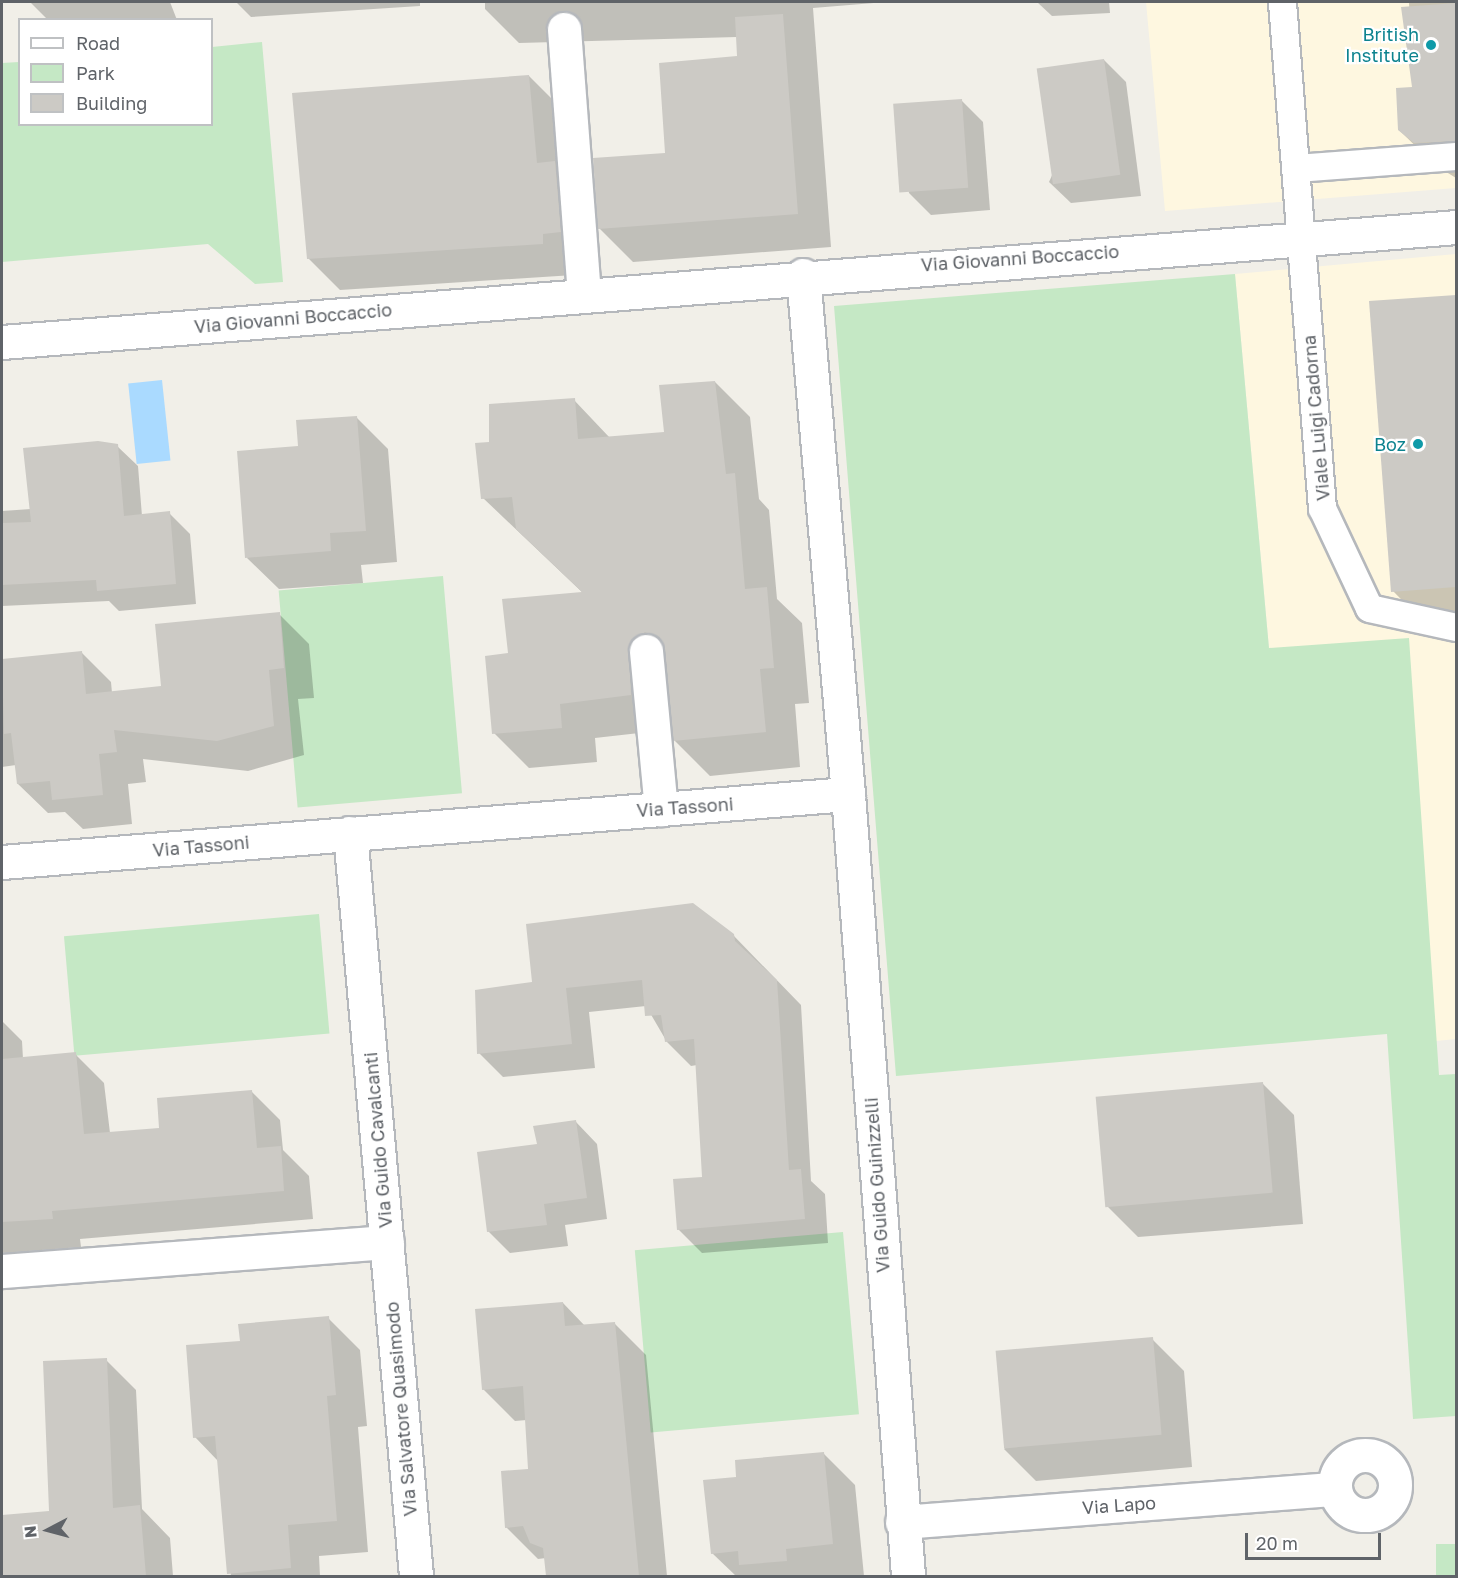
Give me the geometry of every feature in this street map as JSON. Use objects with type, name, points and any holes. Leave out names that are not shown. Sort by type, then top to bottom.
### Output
[{"type":"street","points":[[564,29],[584,293]]},
{"type":"street","name":"Via Giovanni Boccaccio","points":[[2,342],[803,274],[1456,227]]},
{"type":"street","points":[[803,274],[849,794]]},
{"type":"street","points":[[646,651],[661,809]]},
{"type":"street","name":"Via Tassoni","points":[[2,862],[849,794]]},
{"type":"street","name":"Via Guido Guinizzelli","points":[[849,794],[902,1522],[908,1576]]},
{"type":"street","name":"Via Guido Cavalcanti","points":[[2,1271],[387,1242],[350,833]]},
{"type":"street","name":"Via Salvatore Quasimodo","points":[[387,1242],[416,1576]]},
{"type":"street","name":"Via Lapo","points":[[902,1522],[1335,1489]]},
{"type":"lane","points":[[1282,2],[1301,237]]},
{"type":"lane","points":[[1296,168],[1456,156]]},
{"type":"lane","name":"Viale Luigi Cadorna","points":[[1301,237],[1322,508],[1369,609],[1456,627]]},
{"type":"shaded area","points":[[1146,2],[1456,2],[1456,188],[1165,211]]},
{"type":"shaded area","points":[[1456,254],[1456,1039],[1436,1041],[1269,648],[1235,274]]},
{"type":"green space","points":[[262,42],[283,282],[255,284],[208,244],[2,262],[2,63],[18,62],[18,126],[213,126],[213,47]]},
{"type":"green space","points":[[1235,274],[1269,648],[1409,638],[1439,1075],[1456,1074],[1456,1416],[1413,1419],[1387,1034],[896,1076],[834,306]]},
{"type":"green space","points":[[443,576],[462,793],[298,808],[279,590]]},
{"type":"green space","points":[[319,914],[329,1034],[74,1056],[64,936]]},
{"type":"green space","points":[[843,1232],[859,1414],[651,1433],[635,1250]]},
{"type":"green space","points":[[1436,1544],[1456,1544],[1456,1576],[1436,1576]]},
{"type":"water","points":[[162,380],[170,461],[137,464],[128,384]]},
{"type":"building","points":[[1456,3],[1456,141],[1414,143],[1398,130],[1396,88],[1412,87],[1401,7]]},
{"type":"building","points":[[783,14],[798,214],[598,229],[593,158],[665,153],[659,63],[737,56],[735,17]]},
{"type":"building","points":[[1104,59],[1120,175],[1053,184],[1037,68]]},
{"type":"building","points":[[529,75],[537,163],[555,161],[561,232],[543,234],[543,244],[307,259],[292,93]]},
{"type":"building","points":[[962,99],[968,188],[899,193],[893,104]]},
{"type":"building","name":"Boz","points":[[1456,295],[1456,587],[1391,592],[1369,301]]},
{"type":"building","points":[[715,381],[726,474],[735,473],[745,589],[767,587],[774,668],[760,669],[766,732],[673,741],[665,649],[661,640],[645,632],[629,644],[631,695],[560,704],[562,728],[492,734],[485,656],[508,653],[502,599],[582,592],[516,529],[512,497],[481,499],[475,443],[489,442],[489,404],[575,398],[578,439],[664,432],[659,385]]},
{"type":"building","points":[[357,416],[366,531],[330,533],[331,551],[245,558],[237,451],[298,446],[296,420]]},
{"type":"building","points":[[98,441],[118,444],[124,516],[170,511],[176,584],[97,591],[96,580],[2,585],[2,523],[31,522],[23,448]]},
{"type":"building","points":[[280,612],[284,668],[269,670],[274,726],[217,741],[114,730],[117,752],[99,754],[103,795],[52,800],[50,781],[17,784],[11,733],[4,734],[2,659],[82,651],[86,694],[161,686],[155,624]]},
{"type":"building","points":[[693,903],[734,934],[735,941],[777,980],[789,1170],[801,1169],[805,1219],[677,1230],[673,1179],[702,1177],[694,1039],[665,1042],[661,1015],[645,1016],[642,980],[566,988],[572,1044],[477,1054],[475,990],[532,982],[526,924]]},
{"type":"building","points":[[76,1052],[84,1134],[159,1128],[157,1098],[252,1090],[257,1148],[281,1146],[284,1191],[52,1211],[53,1219],[2,1222],[2,1059]]},
{"type":"building","points":[[1263,1082],[1273,1193],[1105,1207],[1096,1097]]},
{"type":"building","points":[[576,1120],[587,1198],[544,1204],[547,1225],[487,1232],[477,1152],[537,1144],[533,1126]]},
{"type":"building","points":[[563,1302],[565,1326],[615,1322],[639,1576],[546,1576],[543,1548],[530,1543],[523,1526],[505,1528],[501,1471],[528,1469],[523,1386],[482,1390],[475,1309]]},
{"type":"building","points":[[329,1316],[336,1395],[327,1396],[337,1521],[288,1525],[291,1568],[227,1574],[215,1436],[193,1438],[186,1345],[240,1341],[238,1324]]},
{"type":"building","points":[[1153,1337],[1162,1435],[1004,1448],[996,1351]]},
{"type":"building","points":[[107,1358],[113,1508],[140,1505],[146,1576],[2,1576],[2,1515],[49,1511],[43,1361]]},
{"type":"building","points":[[824,1452],[833,1544],[786,1549],[787,1561],[739,1565],[738,1551],[711,1554],[703,1480],[736,1477],[735,1460]]},
{"type":"place","name":"British Institute","points":[[1431,45]]},
{"type":"place","name":"Boz","points":[[1418,444]]}]
